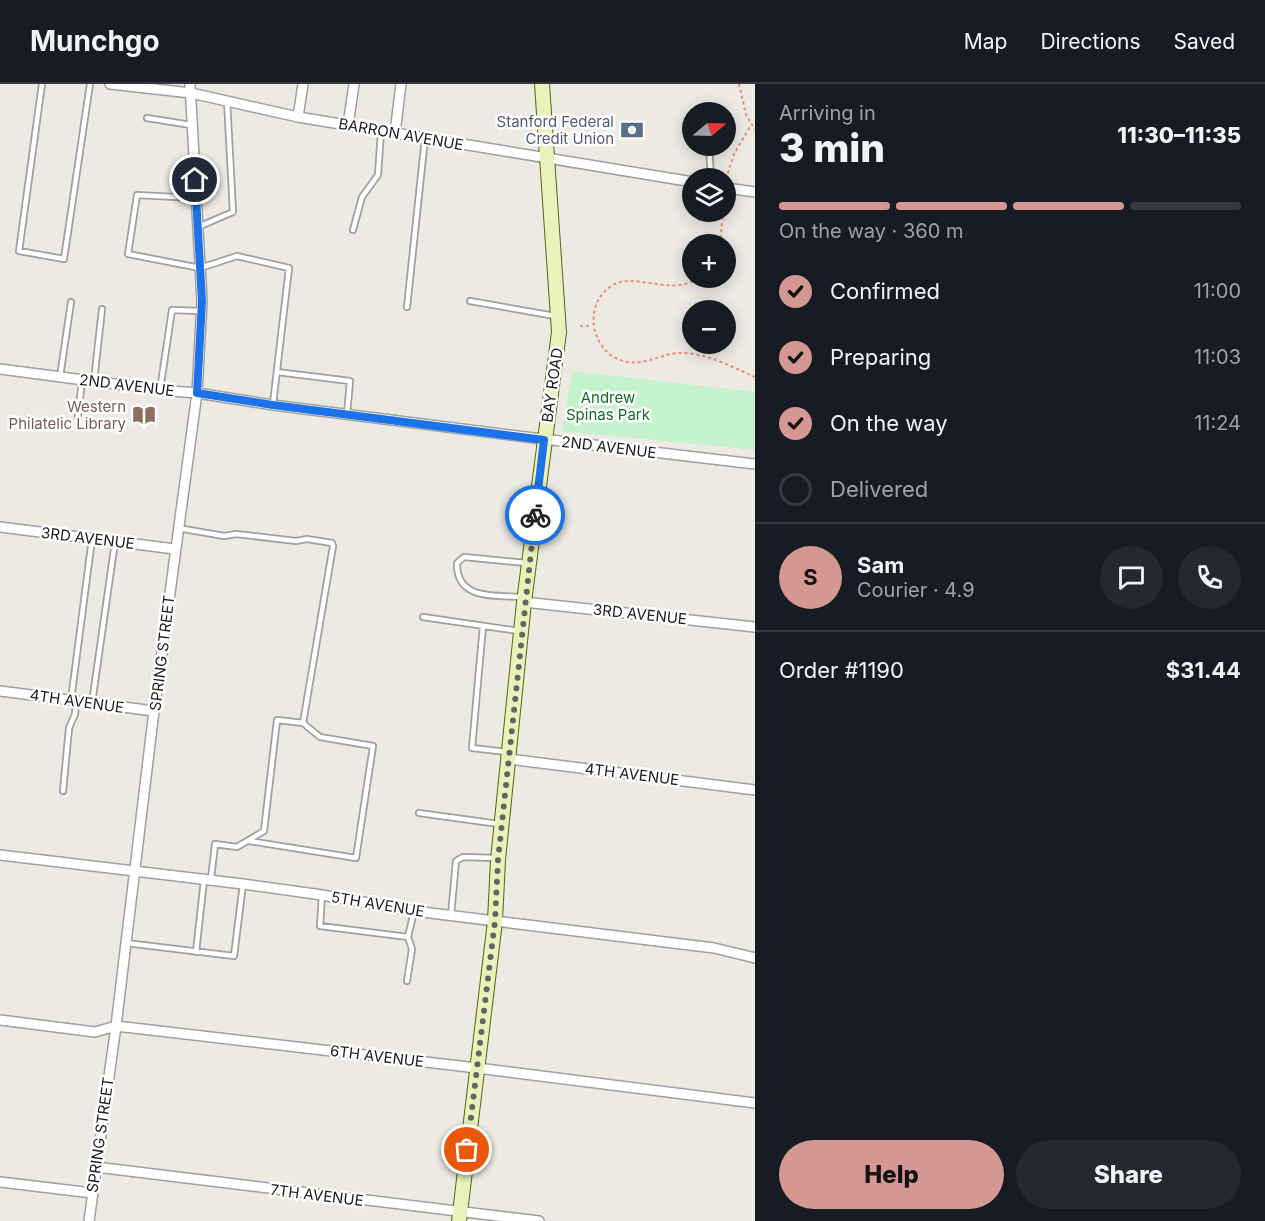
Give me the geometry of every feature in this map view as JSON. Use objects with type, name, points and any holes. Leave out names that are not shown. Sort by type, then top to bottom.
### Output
[{"type":"street","name":"BARRON AVENUE","points":[[111,84],[191,89],[298,117],[682,180]]},
{"type":"street","points":[[298,117],[303,84]]},
{"type":"street","points":[[348,125],[354,84]]},
{"type":"street","points":[[395,134],[401,84]]},
{"type":"street","name":"BAY ROAD","points":[[459,1217],[495,921],[498,858],[521,632],[559,332],[542,84]]},
{"type":"street","name":"SPRING STREET","points":[[89,1221],[197,393],[201,311],[191,89]]},
{"type":"street","points":[[736,189],[755,192]]},
{"type":"street","name":"2ND AVENUE","points":[[0,369],[544,440],[755,464]]},
{"type":"street","name":"3RD AVENUE","points":[[0,527],[175,549]]},
{"type":"street","name":"3RD AVENUE","points":[[525,599],[755,627]]},
{"type":"street","name":"4TH AVENUE","points":[[0,691],[154,711]]},
{"type":"street","name":"4TH AVENUE","points":[[509,756],[755,790]]},
{"type":"street","name":"5TH AVENUE","points":[[0,855],[243,884],[414,911],[714,948],[755,958]]},
{"type":"street","name":"6TH AVENUE","points":[[0,1020],[95,1032],[116,1026],[755,1103]]},
{"type":"street","name":"7TH AVENUE","points":[[96,1167],[459,1217],[539,1221]]},
{"type":"street","points":[[0,1182],[92,1193]]},
{"type":"lane","points":[[42,84],[19,251],[64,259],[90,84]]},
{"type":"lane","points":[[197,228],[233,212],[227,100]]},
{"type":"lane","points":[[147,118],[193,126]]},
{"type":"lane","points":[[353,230],[362,196],[378,175],[381,131]]},
{"type":"lane","points":[[407,307],[425,138]]},
{"type":"lane","points":[[195,198],[137,195],[128,254],[200,268],[237,256],[289,268],[273,405]]},
{"type":"lane","points":[[470,301],[558,316]]},
{"type":"lane","points":[[60,377],[71,302]]},
{"type":"lane","points":[[94,381],[102,309]]},
{"type":"lane","points":[[160,390],[172,310],[201,311]]},
{"type":"lane","points":[[277,372],[350,381],[347,414]]},
{"type":"lane","points":[[78,416],[82,380]]},
{"type":"lane","points":[[178,528],[224,536],[236,534],[332,543],[303,723]]},
{"type":"lane","points":[[63,791],[69,728],[75,714],[73,700],[92,539]]},
{"type":"lane","points":[[92,703],[115,542]]},
{"type":"lane","points":[[525,599],[481,594],[468,590],[461,584],[457,573],[457,563],[464,557],[529,563]]},
{"type":"lane","points":[[423,617],[521,632]]},
{"type":"lane","points":[[483,626],[472,748],[509,756]]},
{"type":"lane","points":[[196,952],[215,844],[237,847],[248,840],[264,831],[277,720],[303,723],[320,737],[373,746],[356,858],[248,840]]},
{"type":"lane","points":[[419,813],[502,824]]},
{"type":"lane","points":[[451,915],[456,861],[463,857],[498,858]]},
{"type":"lane","points":[[126,943],[234,956],[243,884]]},
{"type":"lane","points":[[322,895],[320,926],[408,937]]},
{"type":"lane","points":[[407,981],[412,949],[408,937],[414,911]]},
{"type":"path","points":[[739,84],[746,115],[755,130]]},
{"type":"path","points":[[730,168],[734,154],[751,125]]},
{"type":"path","points":[[682,284],[675,286],[625,282],[613,285],[601,296],[594,310],[593,326],[596,337],[607,352],[621,360],[634,363],[682,353],[723,363],[755,377]]},
{"type":"path","points":[[580,326],[593,326]]},
{"type":"green space","name":"Andrew Spinas Park","points":[[572,371],[755,392],[755,450],[562,431]]},
{"type":"way so far","points":[[467,1150],[495,921],[498,860],[535,515]]},
{"type":"place","name":"Stanford Federal Credit Union","points":[[632,130]]},
{"type":"place","name":"Western Philatelic Library","points":[[144,415]]},
{"type":"route","points":[[195,180],[202,301],[197,393],[544,440],[535,515]]}]
